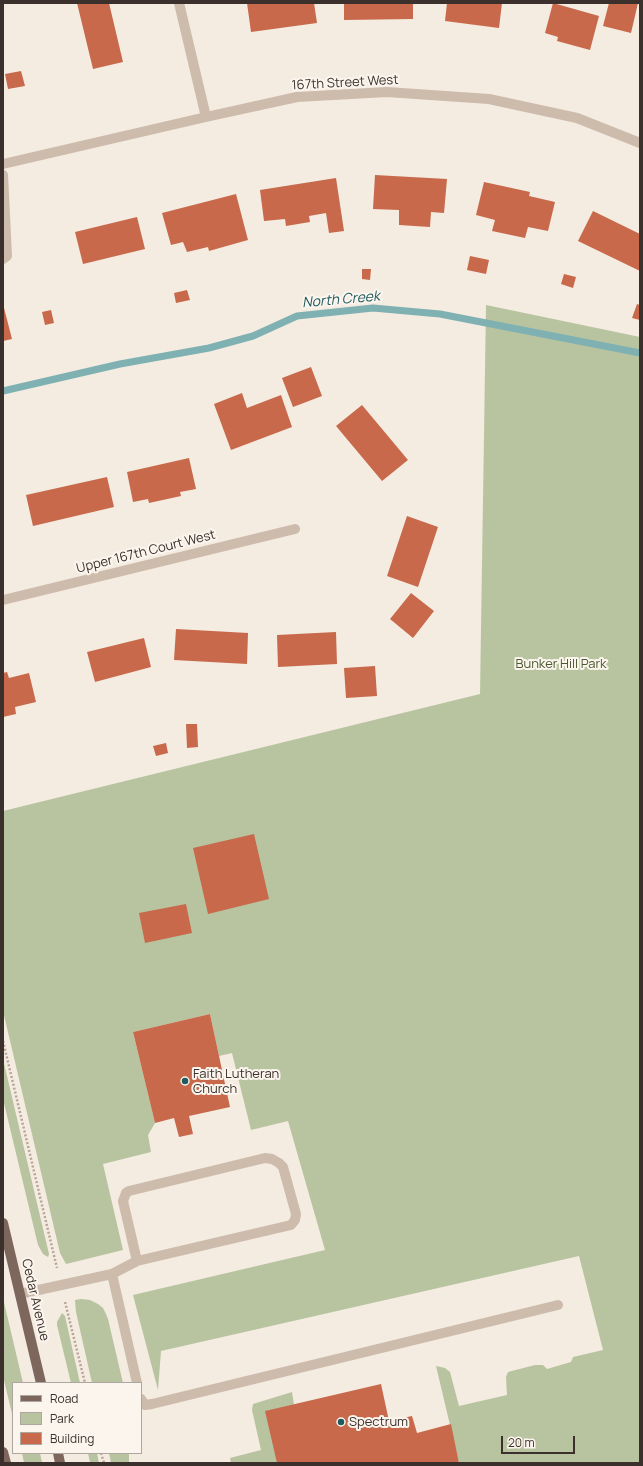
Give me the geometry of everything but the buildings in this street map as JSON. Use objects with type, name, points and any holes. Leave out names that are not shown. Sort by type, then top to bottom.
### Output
[{"type":"main road","name":"Cedar Avenue","points":[[3,1223],[41,1382]]},
{"type":"main road","points":[[3,1452],[6,1463]]},
{"type":"street","points":[[179,3],[206,117]]},
{"type":"street","name":"167th Street West","points":[[3,164],[297,97],[388,92],[489,99],[577,118],[640,143]]},
{"type":"street","points":[[3,175],[7,256],[3,259]]},
{"type":"street","name":"Upper 167th Court West","points":[[3,600],[295,528]]},
{"type":"street","points":[[20,1294],[112,1274],[137,1261],[291,1225],[295,1220],[296,1214],[283,1167],[276,1161],[265,1158],[129,1191],[126,1193],[123,1200],[137,1261]]},
{"type":"street","points":[[112,1274],[137,1382]]},
{"type":"street","points":[[142,1400],[145,1405],[152,1404],[558,1305]]},
{"type":"path","points":[[3,1041],[85,1382]]},
{"type":"green space","name":"Bunker Hill Park","points":[[486,305],[640,337],[640,1463],[459,1463],[436,1366],[445,1368],[450,1372],[459,1406],[507,1395],[506,1377],[508,1372],[535,1365],[543,1365],[547,1369],[571,1362],[573,1357],[603,1350],[579,1256],[161,1351],[158,1390],[133,1295],[325,1250],[288,1121],[251,1130],[232,1053],[219,1056],[210,1014],[133,1032],[155,1123],[148,1135],[151,1152],[103,1164],[123,1250],[66,1264],[60,1253],[3,1011],[3,811],[480,694]]},
{"type":"green space","points":[[3,1059],[49,1254],[48,1257],[43,1254],[38,1245],[3,1099]]},
{"type":"green space","points":[[3,1298],[23,1382],[12,1382],[12,1414],[3,1376]]},
{"type":"green space","points":[[75,1300],[90,1300],[103,1308],[108,1319],[123,1382],[92,1382],[76,1312]]},
{"type":"green space","points":[[62,1313],[65,1316],[80,1382],[71,1382],[57,1322]]},
{"type":"green space","points":[[292,1392],[294,1405],[277,1463],[231,1463],[230,1458],[261,1450],[252,1410],[253,1404]]},
{"type":"green space","points":[[22,1454],[40,1454],[42,1463],[24,1463]]},
{"type":"green space","points":[[88,1454],[97,1454],[99,1463],[90,1463]]},
{"type":"green space","points":[[109,1454],[129,1454],[129,1463],[111,1463]]},
{"type":"waterway","name":"North Creek","points":[[3,391],[120,364],[209,348],[253,336],[297,316],[373,308],[440,314],[640,353]]},
{"type":"place","name":"Faith Lutheran Church","points":[[185,1081]]},
{"type":"place","name":"Spectrum","points":[[341,1422]]}]
